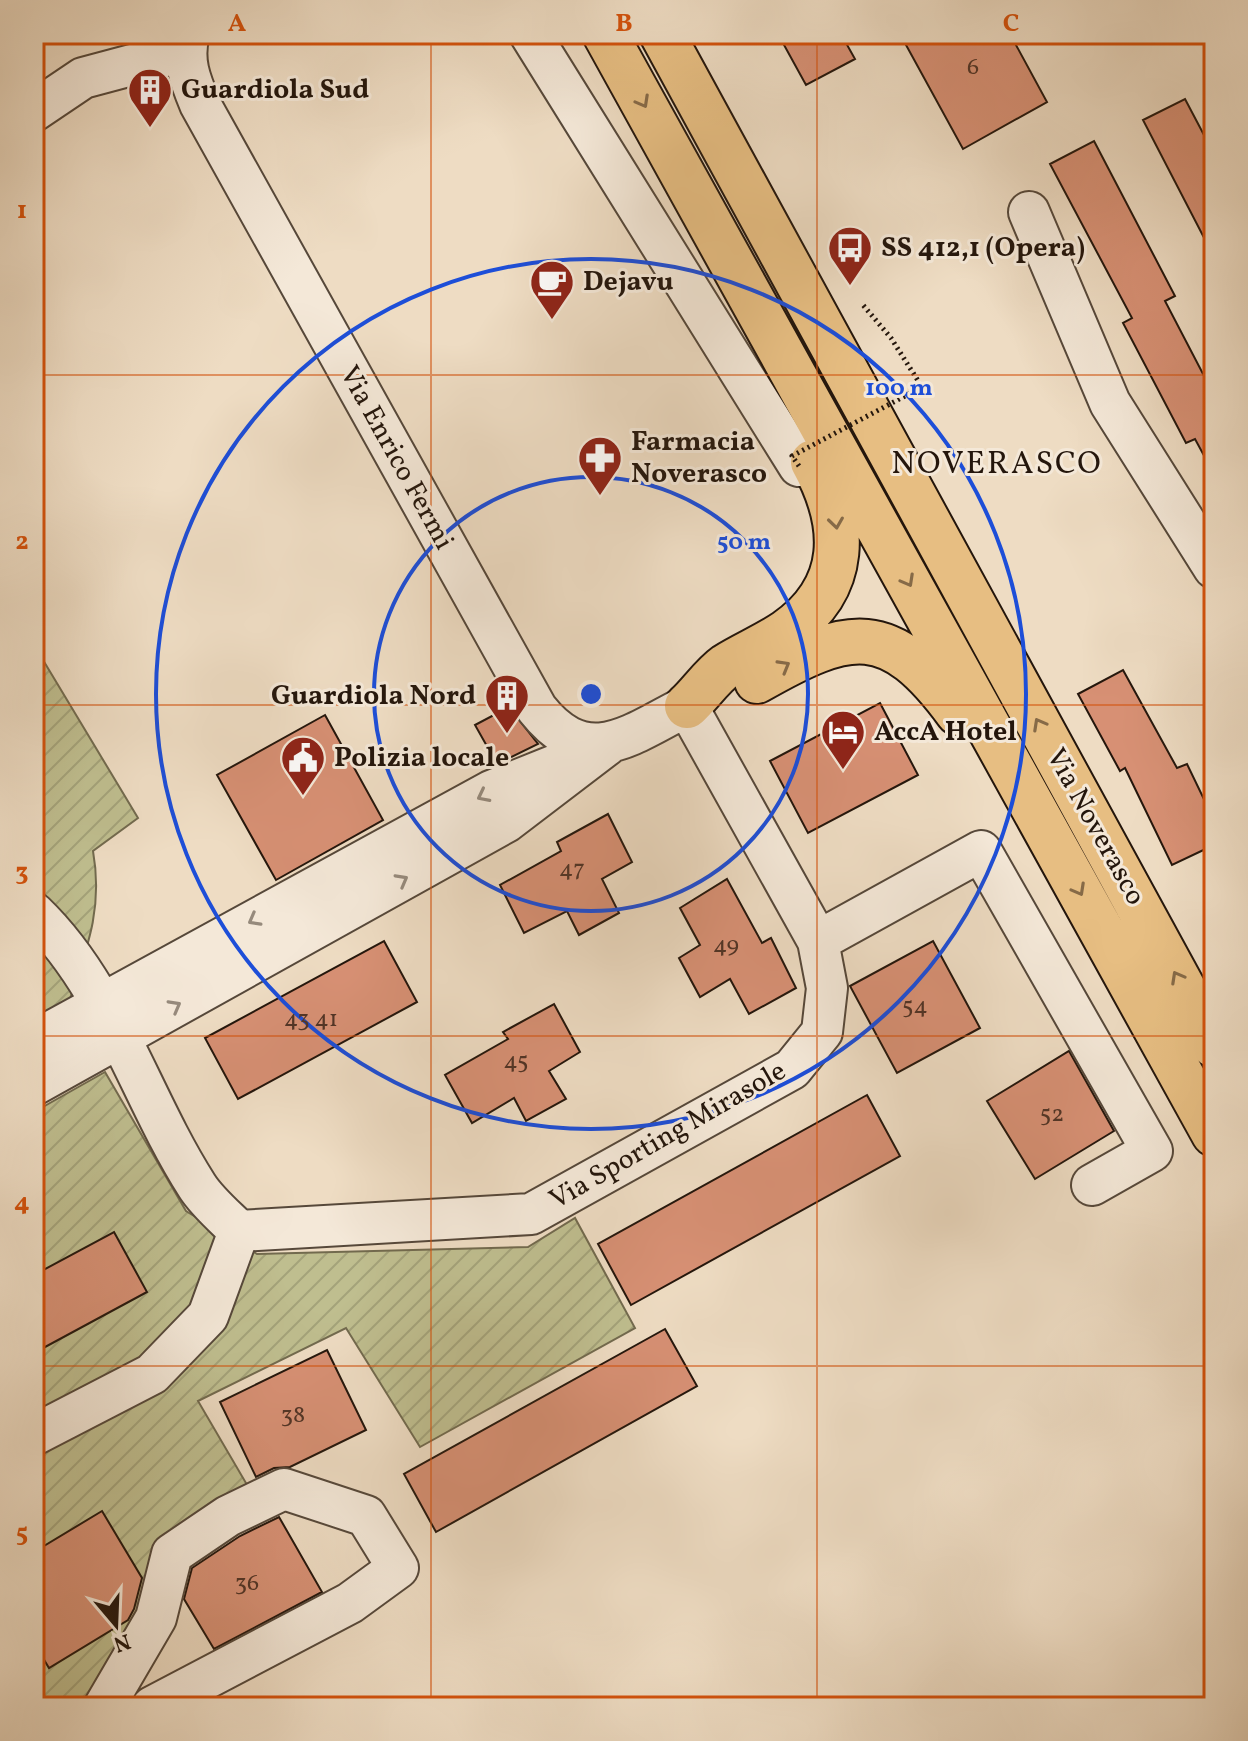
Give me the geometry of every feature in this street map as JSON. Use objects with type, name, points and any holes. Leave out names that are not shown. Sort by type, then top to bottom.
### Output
[{"type":"main road","points":[[605,34],[1052,842],[1209,1149]]},
{"type":"main road","points":[[662,34],[884,441]]},
{"type":"main road","points":[[686,34],[843,322],[884,441]]},
{"type":"main road","points":[[668,148],[688,234],[827,488],[837,517],[839,544],[832,575],[814,603],[788,631],[723,668],[687,706]]},
{"type":"main road","name":"Via Noverasco","points":[[884,441],[1214,1045]]},
{"type":"main road","points":[[687,706],[735,693],[803,655],[840,641],[867,640],[894,649],[921,668],[939,688],[1052,842]]},
{"type":"street","points":[[530,34],[799,466]]},
{"type":"street","points":[[34,111],[83,78],[106,73],[186,42]]},
{"type":"street","name":"Via Enrico Fermi","points":[[186,42],[188,77],[200,104],[537,709],[553,729],[576,740],[607,745]]},
{"type":"street","points":[[34,140],[106,73]]},
{"type":"street","points":[[1029,212],[1110,403],[1214,568]]},
{"type":"street","points":[[34,1041],[109,1021],[506,822],[607,745],[687,706]]},
{"type":"street","name":"Via Sporting Mirasole","points":[[239,1231],[531,1214],[792,1069],[822,1032],[827,988],[818,941],[687,706]]},
{"type":"street","points":[[818,941],[981,851],[1152,1151],[1092,1185]]},
{"type":"street","points":[[34,913],[61,939],[109,1021],[198,1188],[239,1231],[208,1316],[152,1374],[34,1435]]},
{"type":"street","points":[[34,1085],[109,1021]]},
{"type":"street","points":[[104,1707],[156,1618],[172,1554],[228,1516],[284,1489],[366,1516],[398,1568],[350,1603],[152,1707]]},
{"type":"path","points":[[799,466],[792,456],[922,387],[891,338],[863,305]]},
{"type":"path","points":[[1209,1149],[1214,1188]]},
{"type":"shaded area","points":[[34,645],[138,818],[93,851],[95,908],[88,944],[70,999],[34,1019]]},
{"type":"shaded area","points":[[105,1072],[186,1211],[257,1254],[528,1247],[575,1218],[635,1328],[420,1447],[346,1328],[198,1401],[253,1495],[180,1535],[106,1674],[83,1707],[34,1707],[34,1112]]},
{"type":"building","points":[[778,34],[841,34],[855,59],[806,85]]},
{"type":"building","points":[[900,34],[1010,34],[1047,102],[963,149]]},
{"type":"building","points":[[1185,99],[1214,154],[1214,257],[1143,120]]},
{"type":"building","points":[[1094,141],[1175,296],[1165,301],[1214,395],[1214,474],[1195,439],[1186,443],[1123,323],[1132,318],[1050,164]]},
{"type":"building","points":[[1123,670],[1177,768],[1187,764],[1214,820],[1214,845],[1172,865],[1125,768],[1120,771],[1078,694]]},
{"type":"building","points":[[880,703],[918,775],[808,833],[770,761]]},
{"type":"building","name":"Guardiola Nord","points":[[509,707],[538,744],[497,764],[475,725]]},
{"type":"building","points":[[325,715],[383,820],[276,880],[217,775]]},
{"type":"building","points":[[608,814],[632,862],[602,879],[619,913],[579,935],[567,911],[524,933],[500,885],[561,851],[557,842]]},
{"type":"building","points":[[727,879],[762,943],[771,938],[796,988],[749,1014],[730,979],[700,997],[679,958],[700,945],[680,908]]},
{"type":"building","points":[[384,941],[417,1002],[238,1099],[205,1038]]},
{"type":"building","points":[[933,941],[980,1028],[897,1073],[850,986]]},
{"type":"building","points":[[554,1004],[580,1052],[549,1071],[566,1099],[526,1121],[514,1098],[472,1123],[445,1075],[508,1039],[503,1032]]},
{"type":"building","points":[[1069,1051],[1114,1131],[1035,1179],[987,1101]]},
{"type":"building","points":[[867,1095],[900,1156],[631,1305],[598,1244]]},
{"type":"building","points":[[114,1232],[147,1292],[34,1353],[34,1275]]},
{"type":"building","points":[[665,1329],[697,1386],[436,1532],[404,1474]]},
{"type":"building","points":[[327,1350],[366,1430],[290,1467],[274,1468],[256,1477],[220,1402]]},
{"type":"building","points":[[102,1511],[142,1578],[134,1609],[128,1620],[49,1668],[34,1643],[34,1552]]},
{"type":"building","points":[[279,1517],[322,1592],[214,1649],[184,1599],[192,1568],[240,1536]]},
{"type":"place","name":"Guardiola Sud","points":[[150,129]]},
{"type":"place","name":"SS 412,1 (Opera)","points":[[850,287]]},
{"type":"place","name":"Dejavu","points":[[552,321]]},
{"type":"place","name":"Farmacia Noverasco","points":[[600,497]]},
{"type":"place","name":"Guardiola Nord","points":[[507,735]]},
{"type":"place","name":"AccA Hotel","points":[[843,771]]},
{"type":"place","name":"Polizia locale","points":[[303,797]]},
{"type":"district","name":"NOVERASCO","points":[[997,465]]}]
